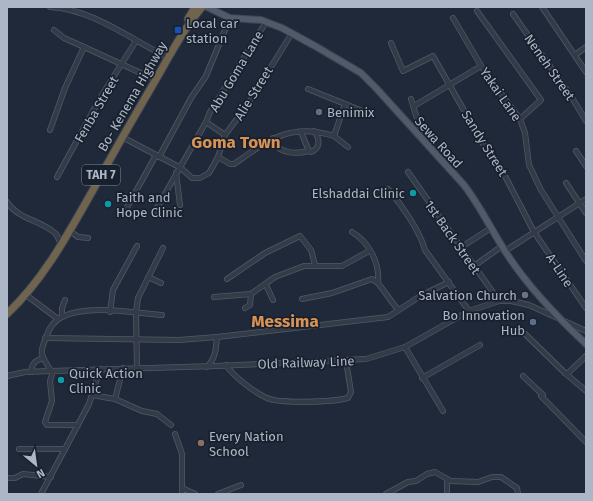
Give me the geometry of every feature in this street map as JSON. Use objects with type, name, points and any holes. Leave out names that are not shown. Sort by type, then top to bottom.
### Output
[{"type":"highway","name":"TAH 7","points":[[184,29],[195,7]]},
{"type":"highway","name":"TAH 7","points":[[184,29],[202,7]]},
{"type":"highway","name":"Bo- Kenema Highway","points":[[7,314],[38,281],[62,245],[184,29]]},
{"type":"main road","name":"Sewa Road","points":[[207,7],[229,17],[266,22],[292,33],[360,73],[418,133],[466,188],[504,249],[523,276],[562,321],[586,344]]},
{"type":"main road","points":[[218,7],[229,17]]},
{"type":"street","points":[[50,7],[67,8],[84,13],[167,57]]},
{"type":"street","points":[[542,7],[586,71]]},
{"type":"street","points":[[477,11],[541,100],[520,119]]},
{"type":"street","name":"Neneh Street","points":[[513,14],[571,96],[586,121]]},
{"type":"street","points":[[126,209],[191,98],[206,76],[229,17]]},
{"type":"street","name":"Yakai Lane","points":[[453,18],[481,66],[520,119],[525,133],[529,165],[541,190],[586,261]]},
{"type":"street","name":"Abu Goma Lane","points":[[225,135],[206,122],[210,112],[266,22]]},
{"type":"street","points":[[54,30],[64,38],[156,80]]},
{"type":"street","name":"Alie Street","points":[[122,137],[179,167],[189,177],[200,178],[209,173],[218,157],[225,135],[248,104],[292,33]]},
{"type":"street","name":"Fenba Street","points":[[56,177],[102,95],[136,41]]},
{"type":"street","name":"Sandy Street","points":[[391,43],[403,71],[433,56],[486,149],[506,178],[534,232]]},
{"type":"street","points":[[50,130],[84,47]]},
{"type":"street","points":[[575,55],[586,47]]},
{"type":"street","points":[[414,106],[450,86],[481,66]]},
{"type":"street","points":[[308,90],[360,110]]},
{"type":"street","points":[[411,99],[418,122],[418,133]]},
{"type":"street","points":[[334,136],[345,104]]},
{"type":"street","points":[[154,213],[163,199],[176,172],[206,122]]},
{"type":"street","points":[[218,157],[230,164],[234,164],[279,135],[314,131],[327,133],[334,136],[348,147]]},
{"type":"street","points":[[314,131],[319,141]]},
{"type":"street","points":[[301,132],[309,151]]},
{"type":"street","points":[[273,138],[276,146],[287,152],[313,152],[316,150],[319,141],[327,133]]},
{"type":"street","points":[[576,151],[586,166]]},
{"type":"street","points":[[176,172],[180,205]]},
{"type":"street","name":"1st Back Street","points":[[408,172],[460,248],[499,301]]},
{"type":"street","points":[[566,183],[586,213]]},
{"type":"street","points":[[388,189],[410,220],[428,254],[469,311]]},
{"type":"street","points":[[474,266],[534,232],[586,199]]},
{"type":"street","points":[[7,202],[24,218],[36,222],[56,234],[62,245]]},
{"type":"street","points":[[460,248],[491,228]]},
{"type":"street","points":[[70,231],[78,236],[88,238]]},
{"type":"street","points":[[352,232],[362,240],[369,251],[379,272],[378,283]]},
{"type":"street","name":"A-Line","points":[[534,232],[586,308]]},
{"type":"street","points":[[227,279],[265,253],[300,236],[312,250],[315,265]]},
{"type":"street","points":[[110,312],[113,290],[137,246]]},
{"type":"street","points":[[137,367],[136,312],[138,298],[163,248]]},
{"type":"street","points":[[214,296],[251,294],[266,285],[275,277],[304,266],[342,266],[369,251]]},
{"type":"street","points":[[148,277],[161,283]]},
{"type":"street","points":[[302,299],[332,293],[372,279],[378,283],[398,310]]},
{"type":"street","points":[[45,338],[179,340],[310,328],[360,319],[373,320],[390,317],[398,310],[449,282]]},
{"type":"street","points":[[266,285],[273,300]]},
{"type":"street","points":[[245,308],[250,305],[251,294]]},
{"type":"street","points":[[26,295],[60,318]]},
{"type":"street","points":[[60,318],[65,300]]},
{"type":"street","name":"Old Railway Line","points":[[7,376],[52,370],[137,367],[208,367],[366,359],[405,347],[469,311],[499,301],[511,301],[529,305],[586,331]]},
{"type":"street","points":[[78,425],[46,425],[45,422],[52,401],[50,381],[52,370],[43,358],[41,344],[49,328],[60,318],[79,312],[136,312],[162,315]]},
{"type":"street","points":[[519,328],[565,373],[586,391]]},
{"type":"street","points":[[208,367],[216,352],[217,337]]},
{"type":"street","points":[[422,378],[480,345]]},
{"type":"street","points":[[405,347],[422,378],[443,411]]},
{"type":"street","points":[[565,373],[567,374],[586,356]]},
{"type":"street","points":[[31,372],[31,365],[43,358]]},
{"type":"street","points":[[226,365],[234,375],[268,399],[327,402],[348,398],[351,392],[346,361]]},
{"type":"street","points":[[115,399],[123,368]]},
{"type":"street","points":[[41,494],[78,425],[92,395],[100,369]]},
{"type":"street","points":[[523,376],[543,395],[542,396],[586,442]]},
{"type":"street","points":[[92,395],[115,399],[142,411],[157,414],[171,425]]},
{"type":"street","points":[[175,434],[182,454],[182,494]]},
{"type":"street","points":[[19,449],[65,449]]},
{"type":"street","points":[[386,494],[408,482],[416,481],[427,474],[435,472],[451,481],[478,482],[501,477],[517,488],[518,494]]},
{"type":"street","points":[[7,478],[15,478],[23,474],[51,477]]},
{"type":"street","points":[[447,479],[447,494]]},
{"type":"street","points":[[218,494],[241,485]]},
{"type":"street","points":[[182,488],[195,494]]},
{"type":"place","name":"Local car station","points":[[178,30]]},
{"type":"place","name":"Benimix","points":[[319,112]]},
{"type":"place","name":"Elshaddai Clinic","points":[[413,193]]},
{"type":"place","name":"Faith and Hope Clinic","points":[[108,204]]},
{"type":"place","name":"Salvation Church","points":[[525,295]]},
{"type":"place","name":"Bo Innovation Hub","points":[[533,322]]},
{"type":"place","name":"Quick Action Clinic","points":[[61,380]]},
{"type":"place","name":"Every Nation School","points":[[201,443]]},
{"type":"district","name":"Goma Town","points":[[236,142]]},
{"type":"district","name":"Messima","points":[[285,321]]}]
